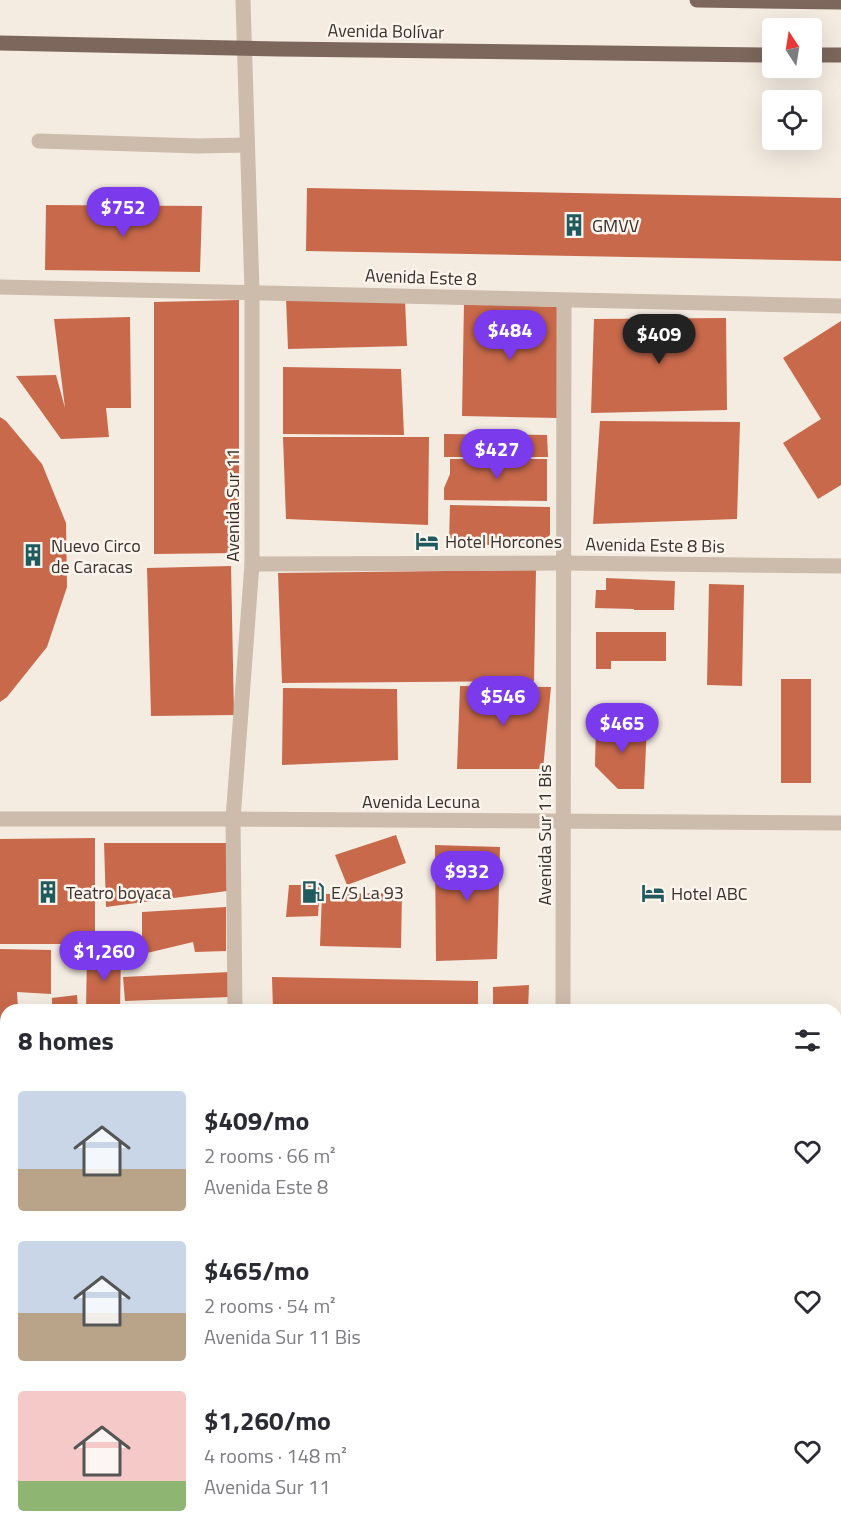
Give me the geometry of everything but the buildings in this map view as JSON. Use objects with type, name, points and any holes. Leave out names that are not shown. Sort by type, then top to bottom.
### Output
[{"type":"main road","points":[[697,0],[841,2]]},
{"type":"main road","name":"Avenida Bolívar","points":[[0,43],[762,55]]},
{"type":"main road","points":[[822,55],[841,56]]},
{"type":"street","name":"Avenida Sur 11","points":[[235,1004],[233,819],[252,564],[252,291],[243,0]]},
{"type":"street","points":[[39,141],[198,146],[246,145]]},
{"type":"street","name":"Avenida Este 8","points":[[0,287],[252,291],[564,302],[841,306]]},
{"type":"street","name":"Avenida Sur 11 Bis","points":[[563,1004],[564,302]]},
{"type":"street","name":"Avenida Este 8 Bis","points":[[252,564],[563,563],[841,566]]},
{"type":"street","name":"Avenida Lecuna","points":[[0,819],[841,823]]},
{"type":"place","name":"GMVV","points":[[574,225]]},
{"type":"place","name":"Hotel Horcones","points":[[427,541]]},
{"type":"place","name":"Nuevo Circo de Caracas","points":[[33,555]]},
{"type":"place","name":"Teatro boyaca","points":[[48,892]]},
{"type":"place","name":"E/S La 93","points":[[313,892]]},
{"type":"place","name":"Hotel ABC","points":[[653,893]]}]
